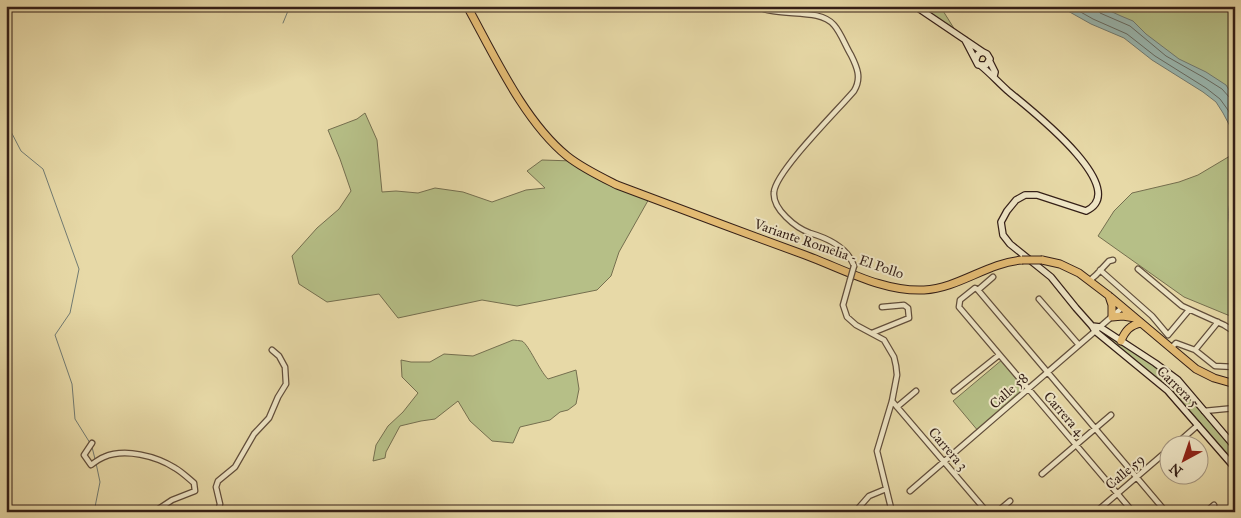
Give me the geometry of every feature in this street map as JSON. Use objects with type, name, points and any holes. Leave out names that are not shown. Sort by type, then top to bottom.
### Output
[{"type":"highway","name":"Variante Romelia - El Pollo","points":[[467,6],[524,106],[542,131],[567,156],[617,185],[852,273],[900,289],[926,290],[942,287],[1004,262],[1022,260],[1055,262],[1070,268],[1089,280],[1138,320],[1173,345],[1205,375],[1235,384]]},
{"type":"highway","points":[[1108,295],[1112,305],[1112,317],[1123,316],[1138,320],[1126,330],[1121,341]]},
{"type":"main road","points":[[915,6],[987,54],[995,72],[994,76]]},
{"type":"main road","points":[[965,40],[980,65],[1054,129],[1076,153],[1098,186],[1096,203],[1093,208],[1086,211],[1037,196],[1026,195],[1016,200],[1001,222],[1003,235],[1010,244],[1051,276],[1076,308],[1096,328]]},
{"type":"main road","points":[[976,59],[978,54],[983,52]]},
{"type":"main road","points":[[980,65],[986,65],[990,60]]},
{"type":"main road","name":"Carrera 5","points":[[1096,328],[1155,362],[1178,380],[1235,447]]},
{"type":"main road","name":"Carrera 5","points":[[1096,328],[1168,391],[1235,468]]},
{"type":"street","points":[[756,6],[763,10],[780,13],[816,15],[828,20],[837,29],[858,68],[859,78],[854,91],[788,165],[775,187],[774,194],[780,212],[800,228],[836,244],[851,259],[854,266],[843,298],[844,311],[847,317],[856,325],[884,340],[894,357],[897,375],[892,401],[877,450],[892,512]]},
{"type":"street","points":[[1089,280],[1108,261],[1113,260]]},
{"type":"street","points":[[1138,269],[1182,306],[1235,332]]},
{"type":"street","points":[[1100,270],[1152,316],[1168,335],[1173,345],[1195,350],[1215,366],[1235,367]]},
{"type":"street","points":[[993,277],[978,290],[1166,512]]},
{"type":"street","name":"Carrera 4","points":[[978,290],[975,288],[960,300],[959,307],[1133,512]]},
{"type":"street","points":[[1039,299],[1079,346]]},
{"type":"street","points":[[872,333],[909,318],[908,308],[904,306],[882,307]]},
{"type":"street","name":"Calle 58","points":[[910,491],[1079,346],[1096,328],[1123,307]]},
{"type":"street","points":[[1168,335],[1189,310]]},
{"type":"street","points":[[1195,350],[1218,322]]},
{"type":"street","points":[[218,512],[220,504],[216,486],[218,481],[235,467],[254,434],[269,418],[286,384],[285,367],[280,356],[272,350]]},
{"type":"street","points":[[954,392],[999,355]]},
{"type":"street","points":[[897,407],[916,391]]},
{"type":"street","name":"Carrera 3","points":[[892,401],[987,512]]},
{"type":"street","points":[[1204,411],[1235,408]]},
{"type":"street","points":[[1042,474],[1110,415]]},
{"type":"street","points":[[1185,436],[1198,425]]},
{"type":"street","points":[[92,443],[84,455],[91,465],[105,456],[122,453],[138,455],[154,458],[176,468],[194,482],[195,491],[172,500],[154,512]]},
{"type":"street","name":"Calle 59","points":[[1096,512],[1158,458]]},
{"type":"street","points":[[855,512],[868,496],[886,489]]},
{"type":"street","points":[[997,512],[1010,501]]},
{"type":"street","points":[[1206,512],[1214,504]]},
{"type":"street","points":[[890,505],[896,512]]},
{"type":"green space","points":[[916,6],[940,6],[955,30]]},
{"type":"green space","points":[[1085,6],[1235,6],[1235,104]]},
{"type":"green space","points":[[365,113],[377,140],[382,192],[418,193],[435,188],[463,192],[492,202],[526,190],[545,188],[527,171],[542,160],[574,161],[650,197],[619,252],[611,276],[597,290],[517,306],[482,300],[398,318],[379,294],[327,302],[299,284],[292,256],[317,228],[339,209],[351,191],[328,130],[357,119]]},
{"type":"green space","points":[[1235,153],[1235,186],[1231,196],[1235,237],[1235,318],[1184,297],[1098,236],[1114,211],[1132,193],[1179,182],[1198,175]]},
{"type":"green space","points":[[1100,327],[1178,380],[1235,447],[1235,468],[1168,391],[1095,331]]},
{"type":"green space","points":[[513,340],[525,343],[548,379],[576,370],[579,389],[576,404],[568,410],[560,412],[550,420],[520,427],[513,443],[492,441],[470,421],[458,401],[435,419],[400,426],[386,452],[385,458],[373,461],[376,445],[388,426],[403,412],[418,393],[402,377],[401,360],[430,362],[444,354],[473,356]]},
{"type":"green space","points":[[1003,359],[1028,389],[979,432],[953,401]]},
{"type":"water","points":[[1059,6],[1099,6],[1133,21],[1146,34],[1179,59],[1206,72],[1226,85],[1235,99],[1235,139],[1216,102],[1203,92],[1152,60],[1124,38],[1091,24]]},
{"type":"water","points":[[1235,189],[1235,238],[1230,226],[1229,207]]},
{"type":"waterway","points":[[283,23],[290,6]]},
{"type":"waterway","points":[[6,122],[21,151],[43,169],[79,269],[70,313],[55,335],[72,384],[75,419],[90,443]]},
{"type":"waterway","points":[[92,447],[95,459]]},
{"type":"waterway","points":[[94,512],[100,482],[96,463]]}]
